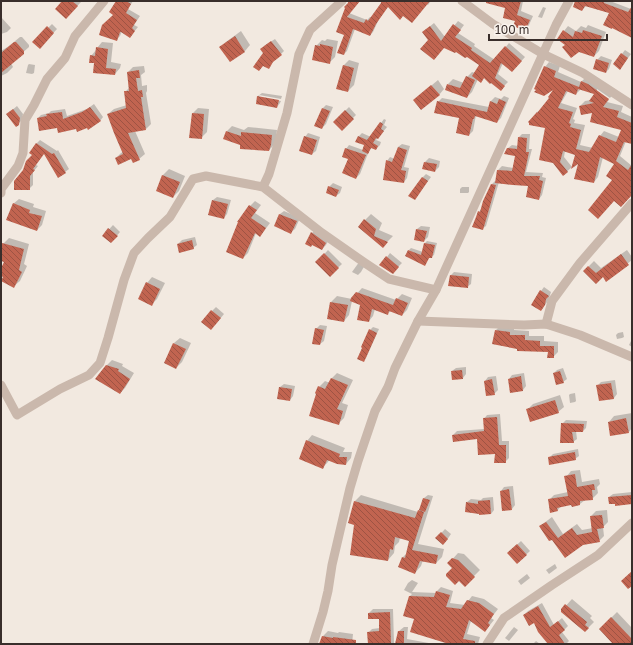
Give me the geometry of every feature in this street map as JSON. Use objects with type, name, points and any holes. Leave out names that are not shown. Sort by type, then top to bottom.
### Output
[{"type":"street","points":[[1,193],[2,189],[18,166],[23,153],[25,120],[47,79],[65,58],[75,36],[104,1]]},
{"type":"street","points":[[262,187],[270,174],[299,54],[310,30],[342,1]]},
{"type":"street","points":[[462,1],[493,24],[543,54],[583,73],[632,105]]},
{"type":"street","points":[[313,644],[324,605],[346,503],[375,411],[388,387],[395,368],[418,321],[436,290],[556,25],[569,1]]},
{"type":"street","points":[[1,385],[17,415],[60,389],[89,375],[100,364],[124,280],[134,253],[170,217],[193,179],[206,176],[262,187],[322,233],[389,279],[436,290]]},
{"type":"street","points":[[546,324],[552,301],[580,263],[632,203]]},
{"type":"street","points":[[418,321],[524,325],[546,324],[580,335],[632,357]]},
{"type":"street","points":[[487,644],[504,618],[598,555],[632,523]]},
{"type":"building","points":[[62,1],[72,1],[78,6],[66,19],[55,9]]},
{"type":"building","points":[[116,1],[126,1],[131,4],[126,13],[137,20],[132,28],[135,31],[130,38],[120,32],[117,41],[99,35],[102,25],[113,15],[109,12]]},
{"type":"building","points":[[348,1],[360,1],[347,17],[364,23],[366,19],[368,21],[381,1],[430,1],[412,23],[403,16],[400,20],[388,7],[376,24],[370,36],[353,29],[344,55],[337,53],[344,35],[336,32],[345,8],[344,7]]},
{"type":"building","points":[[486,1],[521,1],[517,15],[530,20],[525,31],[513,26],[515,21],[503,18],[505,8],[486,3]]},
{"type":"building","points":[[575,1],[600,1],[628,12],[632,6],[632,38],[603,25],[609,13],[585,6],[582,11],[573,7]]},
{"type":"building","points":[[453,24],[461,30],[455,37],[472,48],[471,50],[490,63],[505,46],[522,61],[512,72],[501,63],[495,78],[505,86],[501,91],[484,78],[481,83],[472,76],[479,65],[467,57],[465,58],[456,52],[455,53],[444,48],[434,60],[420,49],[428,40],[422,32],[430,26],[441,41]]},
{"type":"building","points":[[47,26],[54,33],[40,49],[32,42]]},
{"type":"building","points":[[563,30],[573,37],[575,31],[582,33],[583,30],[602,36],[594,57],[579,52],[571,58],[562,47],[565,45],[557,39]]},
{"type":"building","points":[[235,36],[245,52],[230,62],[219,47]]},
{"type":"building","points":[[271,41],[282,55],[273,62],[269,69],[263,66],[259,71],[253,67],[263,53],[260,49]]},
{"type":"building","points":[[16,42],[24,51],[24,54],[1,73],[1,53]]},
{"type":"building","points":[[320,44],[333,47],[330,64],[312,60],[315,45],[320,46]]},
{"type":"building","points":[[96,47],[108,49],[106,68],[116,69],[115,75],[93,73],[94,63],[89,63],[90,55],[95,56]]},
{"type":"building","points":[[621,53],[628,58],[620,70],[613,64]]},
{"type":"building","points":[[596,59],[609,63],[606,73],[593,69]]},
{"type":"building","points":[[343,65],[354,68],[348,92],[336,89]]},
{"type":"building","points":[[544,66],[556,71],[554,77],[579,87],[581,81],[588,84],[609,99],[603,107],[619,111],[617,117],[632,123],[632,144],[624,142],[616,161],[628,170],[632,164],[632,195],[621,207],[614,201],[598,219],[588,210],[612,180],[606,176],[614,164],[600,157],[594,183],[574,179],[578,164],[571,169],[575,155],[563,151],[560,162],[568,172],[563,176],[553,163],[539,160],[545,128],[529,125],[528,122],[549,98],[548,97],[553,90],[544,96],[534,92],[536,90],[534,89]],"holes":[[[578,89],[594,94],[589,101],[594,103],[579,106],[581,115],[592,113],[590,122],[621,130],[616,142],[599,135],[589,152],[576,149],[581,130],[570,127],[571,124],[569,123],[573,112],[558,108],[566,91],[576,95]]]},
{"type":"building","points":[[139,70],[140,78],[136,78],[138,91],[142,90],[143,97],[141,97],[146,130],[128,133],[140,160],[133,163],[131,159],[118,165],[115,158],[123,154],[107,114],[126,108],[124,91],[129,91],[127,72]]},
{"type":"building","points":[[466,76],[475,80],[467,98],[445,90],[447,84],[460,88]]},
{"type":"building","points":[[431,85],[440,95],[421,110],[413,100]]},
{"type":"building","points":[[257,96],[279,100],[277,108],[256,104]]},
{"type":"building","points":[[499,99],[506,102],[497,123],[475,116],[469,136],[456,133],[459,118],[434,113],[437,101],[487,112],[490,101],[497,104]]},
{"type":"building","points":[[90,107],[101,121],[88,130],[87,128],[77,132],[76,129],[58,133],[57,128],[39,131],[37,118],[47,116],[46,114],[62,112],[63,119],[82,112]]},
{"type":"building","points":[[322,108],[330,111],[322,129],[314,126]]},
{"type":"building","points":[[13,109],[20,118],[19,125],[16,127],[6,114]]},
{"type":"building","points":[[345,110],[354,119],[342,131],[333,122]]},
{"type":"building","points":[[192,113],[204,114],[202,139],[189,138]]},
{"type":"building","points":[[380,122],[383,124],[381,129],[384,131],[373,143],[378,146],[376,150],[371,148],[368,154],[362,151],[364,145],[355,142],[358,136],[367,140]]},
{"type":"building","points":[[226,131],[241,136],[241,132],[272,135],[269,151],[240,149],[240,145],[223,139]]},
{"type":"building","points":[[304,136],[317,140],[312,155],[299,151]]},
{"type":"building","points":[[518,137],[527,138],[526,152],[529,152],[524,176],[540,176],[539,180],[543,181],[539,200],[526,197],[528,186],[495,183],[497,170],[512,171],[515,156],[504,154],[507,148],[517,149]]},
{"type":"building","points":[[36,143],[52,154],[54,153],[66,173],[58,178],[44,154],[33,169],[35,170],[30,176],[30,190],[14,190],[14,181],[23,170],[26,161],[32,155],[29,153]]},
{"type":"building","points":[[398,147],[407,150],[401,170],[406,171],[404,183],[383,180],[386,160],[392,162]]},
{"type":"building","points":[[345,148],[366,155],[356,179],[342,173],[348,159],[342,157]]},
{"type":"building","points":[[424,162],[437,164],[435,172],[422,169]]},
{"type":"building","points":[[162,175],[180,182],[173,198],[156,191]]},
{"type":"building","points":[[422,177],[428,181],[415,200],[408,196]]},
{"type":"building","points":[[491,184],[496,185],[483,230],[472,227],[478,211],[480,212],[483,201]]},
{"type":"building","points":[[328,186],[339,190],[336,197],[326,193]]},
{"type":"building","points":[[212,200],[228,204],[224,219],[208,215]]},
{"type":"building","points":[[13,203],[30,210],[29,213],[42,216],[37,231],[6,220]]},
{"type":"building","points":[[249,205],[257,210],[251,218],[266,228],[260,237],[255,233],[243,259],[226,252],[237,222]]},
{"type":"building","points":[[279,214],[297,221],[291,234],[274,226]]},
{"type":"building","points":[[364,219],[376,229],[374,236],[388,242],[383,248],[358,227]]},
{"type":"building","points":[[108,228],[118,236],[111,243],[102,236]]},
{"type":"building","points":[[416,229],[427,231],[424,242],[414,240]]},
{"type":"building","points":[[311,232],[326,243],[322,250],[312,245],[311,247],[305,244]]},
{"type":"building","points":[[192,240],[194,249],[179,253],[177,244]]},
{"type":"building","points":[[2,243],[24,249],[19,270],[22,272],[14,288],[1,281],[3,277],[1,276],[1,268],[4,262],[1,261]]},
{"type":"building","points":[[424,243],[435,245],[432,258],[429,258],[425,266],[405,256],[408,250],[421,255]]},
{"type":"building","points":[[324,253],[339,268],[330,277],[315,262]]},
{"type":"building","points":[[621,254],[629,265],[606,282],[603,277],[596,284],[583,271],[588,266],[596,273]]},
{"type":"building","points":[[386,256],[399,267],[393,274],[379,265]]},
{"type":"building","points":[[450,275],[469,277],[468,288],[448,286]]},
{"type":"building","points":[[146,282],[160,289],[152,306],[138,299]]},
{"type":"building","points":[[540,290],[549,296],[546,299],[545,305],[541,311],[531,305]]},
{"type":"building","points":[[356,292],[393,305],[396,298],[408,303],[402,316],[389,311],[388,315],[372,309],[369,322],[357,320],[360,305],[350,301]]},
{"type":"building","points":[[330,302],[348,305],[344,322],[327,319]]},
{"type":"building","points":[[211,310],[221,318],[211,330],[201,322]]},
{"type":"building","points":[[315,328],[324,330],[320,345],[312,344]]},
{"type":"building","points":[[369,329],[377,333],[364,362],[357,359]]},
{"type":"building","points":[[495,330],[510,332],[510,335],[525,335],[525,340],[540,341],[540,346],[554,346],[554,358],[547,358],[548,352],[517,351],[517,349],[492,344]]},
{"type":"building","points":[[173,343],[186,349],[176,369],[164,363]]},
{"type":"building","points":[[106,365],[119,369],[118,371],[130,379],[120,394],[95,379]]},
{"type":"building","points":[[462,370],[463,379],[452,380],[451,371]]},
{"type":"building","points":[[560,371],[564,383],[556,385],[553,373]]},
{"type":"building","points":[[521,376],[523,391],[510,393],[508,379]]},
{"type":"building","points":[[331,378],[348,385],[337,409],[343,411],[339,425],[309,416],[318,386],[325,389]]},
{"type":"building","points":[[492,379],[495,395],[486,396],[484,381]]},
{"type":"building","points":[[611,383],[614,399],[599,401],[596,385]]},
{"type":"building","points":[[279,387],[292,389],[290,401],[277,399]]},
{"type":"building","points":[[555,400],[559,413],[530,422],[526,409]]},
{"type":"building","points":[[497,417],[499,445],[506,445],[506,463],[494,463],[495,454],[478,455],[477,439],[453,442],[452,435],[484,431],[483,418]]},
{"type":"building","points":[[626,418],[629,433],[610,436],[608,422]]},
{"type":"building","points":[[561,423],[584,424],[583,432],[572,432],[574,443],[560,443]]},
{"type":"building","points":[[306,440],[340,454],[339,457],[347,457],[346,465],[337,464],[327,460],[323,469],[299,459]]},
{"type":"building","points":[[575,452],[576,460],[549,465],[548,457]]},
{"type":"building","points":[[575,474],[577,487],[594,484],[595,490],[592,490],[593,500],[580,501],[580,505],[557,508],[558,511],[550,513],[548,499],[568,496],[564,476]]},
{"type":"building","points":[[509,489],[512,510],[502,511],[500,491]]},
{"type":"building","points":[[632,495],[632,504],[615,506],[615,504],[609,504],[608,497]]},
{"type":"building","points":[[423,498],[430,500],[425,512],[419,510]]},
{"type":"building","points":[[490,500],[491,514],[479,515],[465,512],[466,502],[478,504],[478,501]]},
{"type":"building","points":[[354,501],[415,518],[418,510],[424,512],[412,550],[438,555],[436,564],[420,561],[415,574],[398,567],[402,557],[405,558],[409,541],[395,537],[393,550],[390,549],[388,561],[350,555],[354,525],[348,523]]},
{"type":"building","points":[[602,515],[604,528],[597,529],[600,542],[583,545],[565,558],[552,540],[549,541],[539,526],[546,522],[558,538],[572,528],[577,535],[592,532],[590,516]]},
{"type":"building","points":[[441,532],[448,539],[443,545],[435,538]]},
{"type":"building","points":[[517,544],[527,555],[517,564],[507,553]]},
{"type":"building","points":[[452,558],[458,560],[475,577],[465,587],[459,581],[455,585],[446,576],[452,568],[447,563]]},
{"type":"building","points":[[632,571],[632,586],[628,589],[621,581]]},
{"type":"building","points":[[436,591],[450,595],[446,607],[461,609],[467,600],[479,603],[494,614],[488,623],[490,625],[485,632],[469,620],[463,639],[475,641],[475,644],[449,644],[410,632],[414,619],[403,616],[409,596],[434,597]]},
{"type":"building","points":[[565,604],[587,622],[585,625],[589,628],[585,632],[561,612],[561,609]]},
{"type":"building","points":[[538,606],[550,627],[558,621],[565,630],[559,635],[565,644],[548,644],[538,632],[534,623],[529,626],[523,615]]},
{"type":"building","points":[[390,612],[391,644],[368,644],[367,632],[379,631],[379,619],[368,619],[368,613]]},
{"type":"building","points":[[611,617],[632,639],[632,644],[613,644],[599,629]]},
{"type":"building","points":[[398,631],[404,631],[404,644],[395,644]]},
{"type":"building","points":[[322,636],[356,640],[356,644],[319,644]]}]
